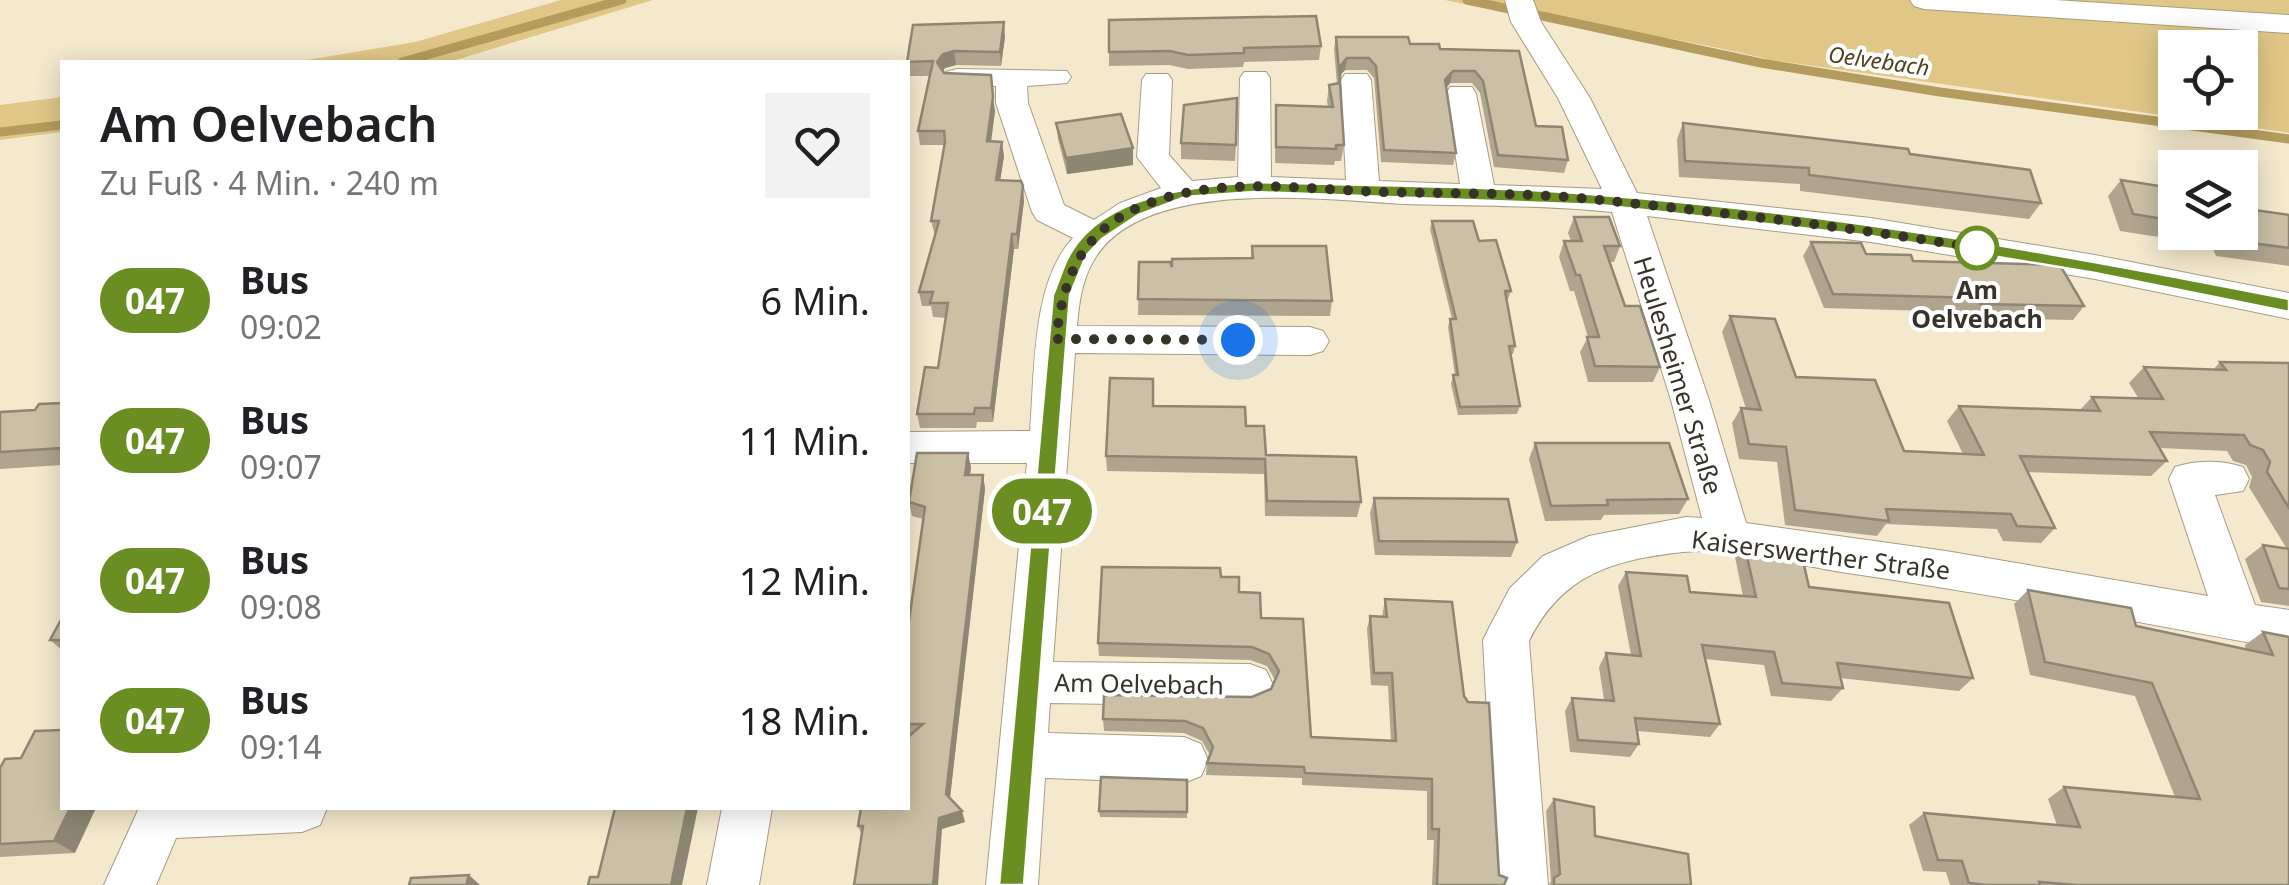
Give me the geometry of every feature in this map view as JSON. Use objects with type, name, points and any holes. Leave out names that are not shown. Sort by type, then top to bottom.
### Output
[{"type":"street","points":[[1924,0],[1996,8],[2241,10],[2289,24]]},
{"type":"street","name":"Heulesheimer Straße","points":[[1522,8],[1574,98],[1626,204],[1690,400],[1729,538]]},
{"type":"street","points":[[957,78],[1056,76]]},
{"type":"street","points":[[1012,77],[1012,103],[1049,212],[1096,235]]},
{"type":"street","points":[[1254,187],[1256,78]]},
{"type":"street","points":[[1157,80],[1153,157],[1183,192]]},
{"type":"street","points":[[1356,80],[1364,191]]},
{"type":"street","points":[[1461,94],[1479,194]]},
{"type":"street","name":"Am Oelvebach","points":[[1012,885],[1062,295],[1079,253],[1096,235],[1132,211],[1183,192],[1254,187],[1479,194],[1626,204],[1871,230],[2095,267],[2289,306]]},
{"type":"street","points":[[1056,339],[1310,341]]},
{"type":"street","points":[[910,447],[1048,447]]},
{"type":"street","points":[[2229,479],[2189,479],[2239,621]]},
{"type":"street","name":"Kaiserswerther Straße","points":[[1522,885],[1506,640],[1526,601],[1558,569],[1589,554],[1686,534],[1729,538],[1928,566],[2289,630]]},
{"type":"street","name":"Am Oelvebach","points":[[1028,682],[1250,685]]},
{"type":"street","points":[[1022,755],[1184,760]]},
{"type":"street","points":[[130,885],[163,811],[209,810]]},
{"type":"street","points":[[733,885],[747,810]]},
{"type":"shaded area","points":[[561,0],[653,0],[456,60],[307,60],[415,42]]},
{"type":"shaded area","points":[[1445,0],[2289,0],[2289,133],[2258,129],[2258,30],[2158,30],[2158,115],[1771,60],[1690,42]]},
{"type":"shaded area","points":[[60,97],[60,132],[0,140],[0,105]]},
{"type":"building","points":[[1316,16],[1321,46],[1244,48],[1244,53],[1188,55],[1170,51],[1109,52],[1109,20]]},
{"type":"building","points":[[1004,22],[1000,52],[954,51],[943,54],[937,62],[944,73],[991,75],[993,97],[987,141],[1002,142],[996,180],[1021,181],[1023,186],[1017,234],[1012,234],[991,408],[975,408],[974,414],[917,414],[925,367],[938,368],[948,303],[930,303],[933,292],[919,292],[939,221],[931,221],[945,142],[944,131],[918,131],[933,61],[907,60],[913,25]]},
{"type":"building","points":[[1336,37],[1408,37],[1410,44],[1439,44],[1440,49],[1519,51],[1536,126],[1562,127],[1568,160],[1498,155],[1483,81],[1475,71],[1453,71],[1445,80],[1456,153],[1384,150],[1376,66],[1369,58],[1347,58],[1340,66],[1340,82]]},
{"type":"building","points":[[1340,83],[1344,145],[1336,145],[1336,149],[1276,147],[1276,105],[1333,107],[1329,85]]},
{"type":"building","points":[[1237,98],[1236,145],[1181,143],[1184,105]]},
{"type":"building","points":[[1121,114],[1133,148],[1066,158],[1056,123]]},
{"type":"building","points":[[1683,123],[1908,149],[1910,154],[2030,170],[2041,203],[1809,175],[1809,168],[1685,161]]},
{"type":"building","points":[[2121,180],[2158,186],[2158,218],[2133,214]]},
{"type":"building","points":[[2258,211],[2289,215],[2289,248],[2258,244]]},
{"type":"building","points":[[1574,217],[1609,217],[1620,246],[1604,246],[1625,306],[1640,306],[1660,367],[1595,366],[1587,337],[1599,337],[1580,275],[1576,275],[1564,241],[1582,241]]},
{"type":"building","points":[[1432,221],[1473,221],[1479,241],[1496,240],[1511,291],[1505,291],[1515,346],[1509,346],[1520,406],[1460,407],[1453,375],[1458,375],[1450,319],[1456,319]]},
{"type":"building","points":[[1811,242],[1861,243],[1866,254],[1911,255],[1913,261],[2060,265],[2084,306],[1833,294]]},
{"type":"building","points":[[1252,246],[1326,246],[1332,301],[1138,299],[1139,262],[1170,262],[1172,267],[1172,259],[1253,258]]},
{"type":"building","points":[[1730,316],[1775,319],[1796,377],[1875,380],[1904,451],[1984,455],[1959,406],[2100,411],[2092,397],[2163,399],[2144,367],[2226,370],[2220,362],[2289,363],[2289,508],[2267,472],[2270,462],[2263,450],[2250,445],[2244,435],[2150,432],[2167,461],[2020,456],[2055,528],[2017,526],[2011,514],[1886,509],[1889,521],[1795,510],[1786,447],[1749,444],[1741,408],[1761,410]]},
{"type":"building","points":[[1110,378],[1153,379],[1153,406],[1245,407],[1246,426],[1264,426],[1266,455],[1356,457],[1361,502],[1267,501],[1265,459],[1106,456]]},
{"type":"building","points":[[60,403],[60,448],[0,452],[0,412],[35,410],[39,404]]},
{"type":"building","points":[[1535,443],[1669,443],[1688,499],[1607,500],[1608,505],[1551,506]]},
{"type":"building","points":[[917,453],[968,453],[965,475],[983,475],[946,794],[962,811],[939,818],[933,885],[854,885],[863,826],[858,826],[861,810],[910,810],[910,735],[923,724],[910,724],[910,614],[925,507],[910,502]]},
{"type":"building","points":[[1374,498],[1508,499],[1517,542],[1379,541]]},
{"type":"building","points":[[1744,543],[1801,552],[1809,587],[1949,603],[1973,678],[1837,663],[1843,688],[1782,683],[1774,652],[1702,645],[1720,724],[1635,718],[1639,744],[1578,740],[1572,698],[1614,701],[1606,653],[1641,656],[1626,572],[1687,576],[1690,592],[1756,597]]},
{"type":"building","points":[[2263,545],[2289,549],[2289,589],[2279,588]]},
{"type":"building","points":[[1102,567],[1220,568],[1221,577],[1239,577],[1239,592],[1260,593],[1261,618],[1303,619],[1311,737],[1396,741],[1392,673],[1374,673],[1370,616],[1387,617],[1385,599],[1452,602],[1464,696],[1468,702],[1489,703],[1499,875],[1507,878],[1504,885],[1437,885],[1439,829],[1432,829],[1432,779],[1305,773],[1304,767],[1207,763],[1213,747],[1203,728],[1185,721],[1103,719],[1104,695],[1252,697],[1271,689],[1279,671],[1269,654],[1252,647],[1098,643]]},
{"type":"building","points":[[2028,590],[2131,608],[2136,626],[2273,655],[2263,632],[2289,637],[2289,885],[1986,885],[1969,883],[1962,861],[1938,860],[1924,813],[2080,827],[2064,787],[2200,799],[2152,683],[2045,662]]},
{"type":"building","points":[[60,622],[60,640],[50,640]]},
{"type":"building","points":[[60,730],[60,810],[69,810],[54,841],[0,844],[0,768],[5,759],[21,758],[35,731]]},
{"type":"building","points":[[1101,777],[1187,780],[1187,812],[1099,811]]},
{"type":"building","points":[[1554,799],[1594,807],[1595,836],[1688,854],[1691,885],[1554,885],[1554,878],[1560,874]]},
{"type":"building","points":[[615,810],[687,810],[671,885],[588,885],[590,877],[598,877]]},
{"type":"building","points":[[469,875],[466,885],[409,885],[411,878]]},
{"type":"waterway","name":"Oelvebach","points":[[409,60],[622,0]]},
{"type":"waterway","name":"Oelvebach","points":[[1467,0],[1761,63],[1940,92],[2289,139]]},
{"type":"waterway","name":"Oelvebach","points":[[0,132],[60,125]]},
{"type":"bus line","name":"047","points":[[1012,885],[1062,295],[1079,253],[1096,235],[1132,211],[1183,192],[1254,187],[1600,200],[1871,230],[2095,267],[2289,306]]},
{"type":"place","name":"Am Oelvebach","points":[[1977,248]]},
{"type":"route","points":[[1238,340],[1056,339],[1062,295],[1079,253],[1096,235],[1132,211],[1183,192],[1254,187],[1600,200],[1871,230],[1983,249],[1977,248]]}]
